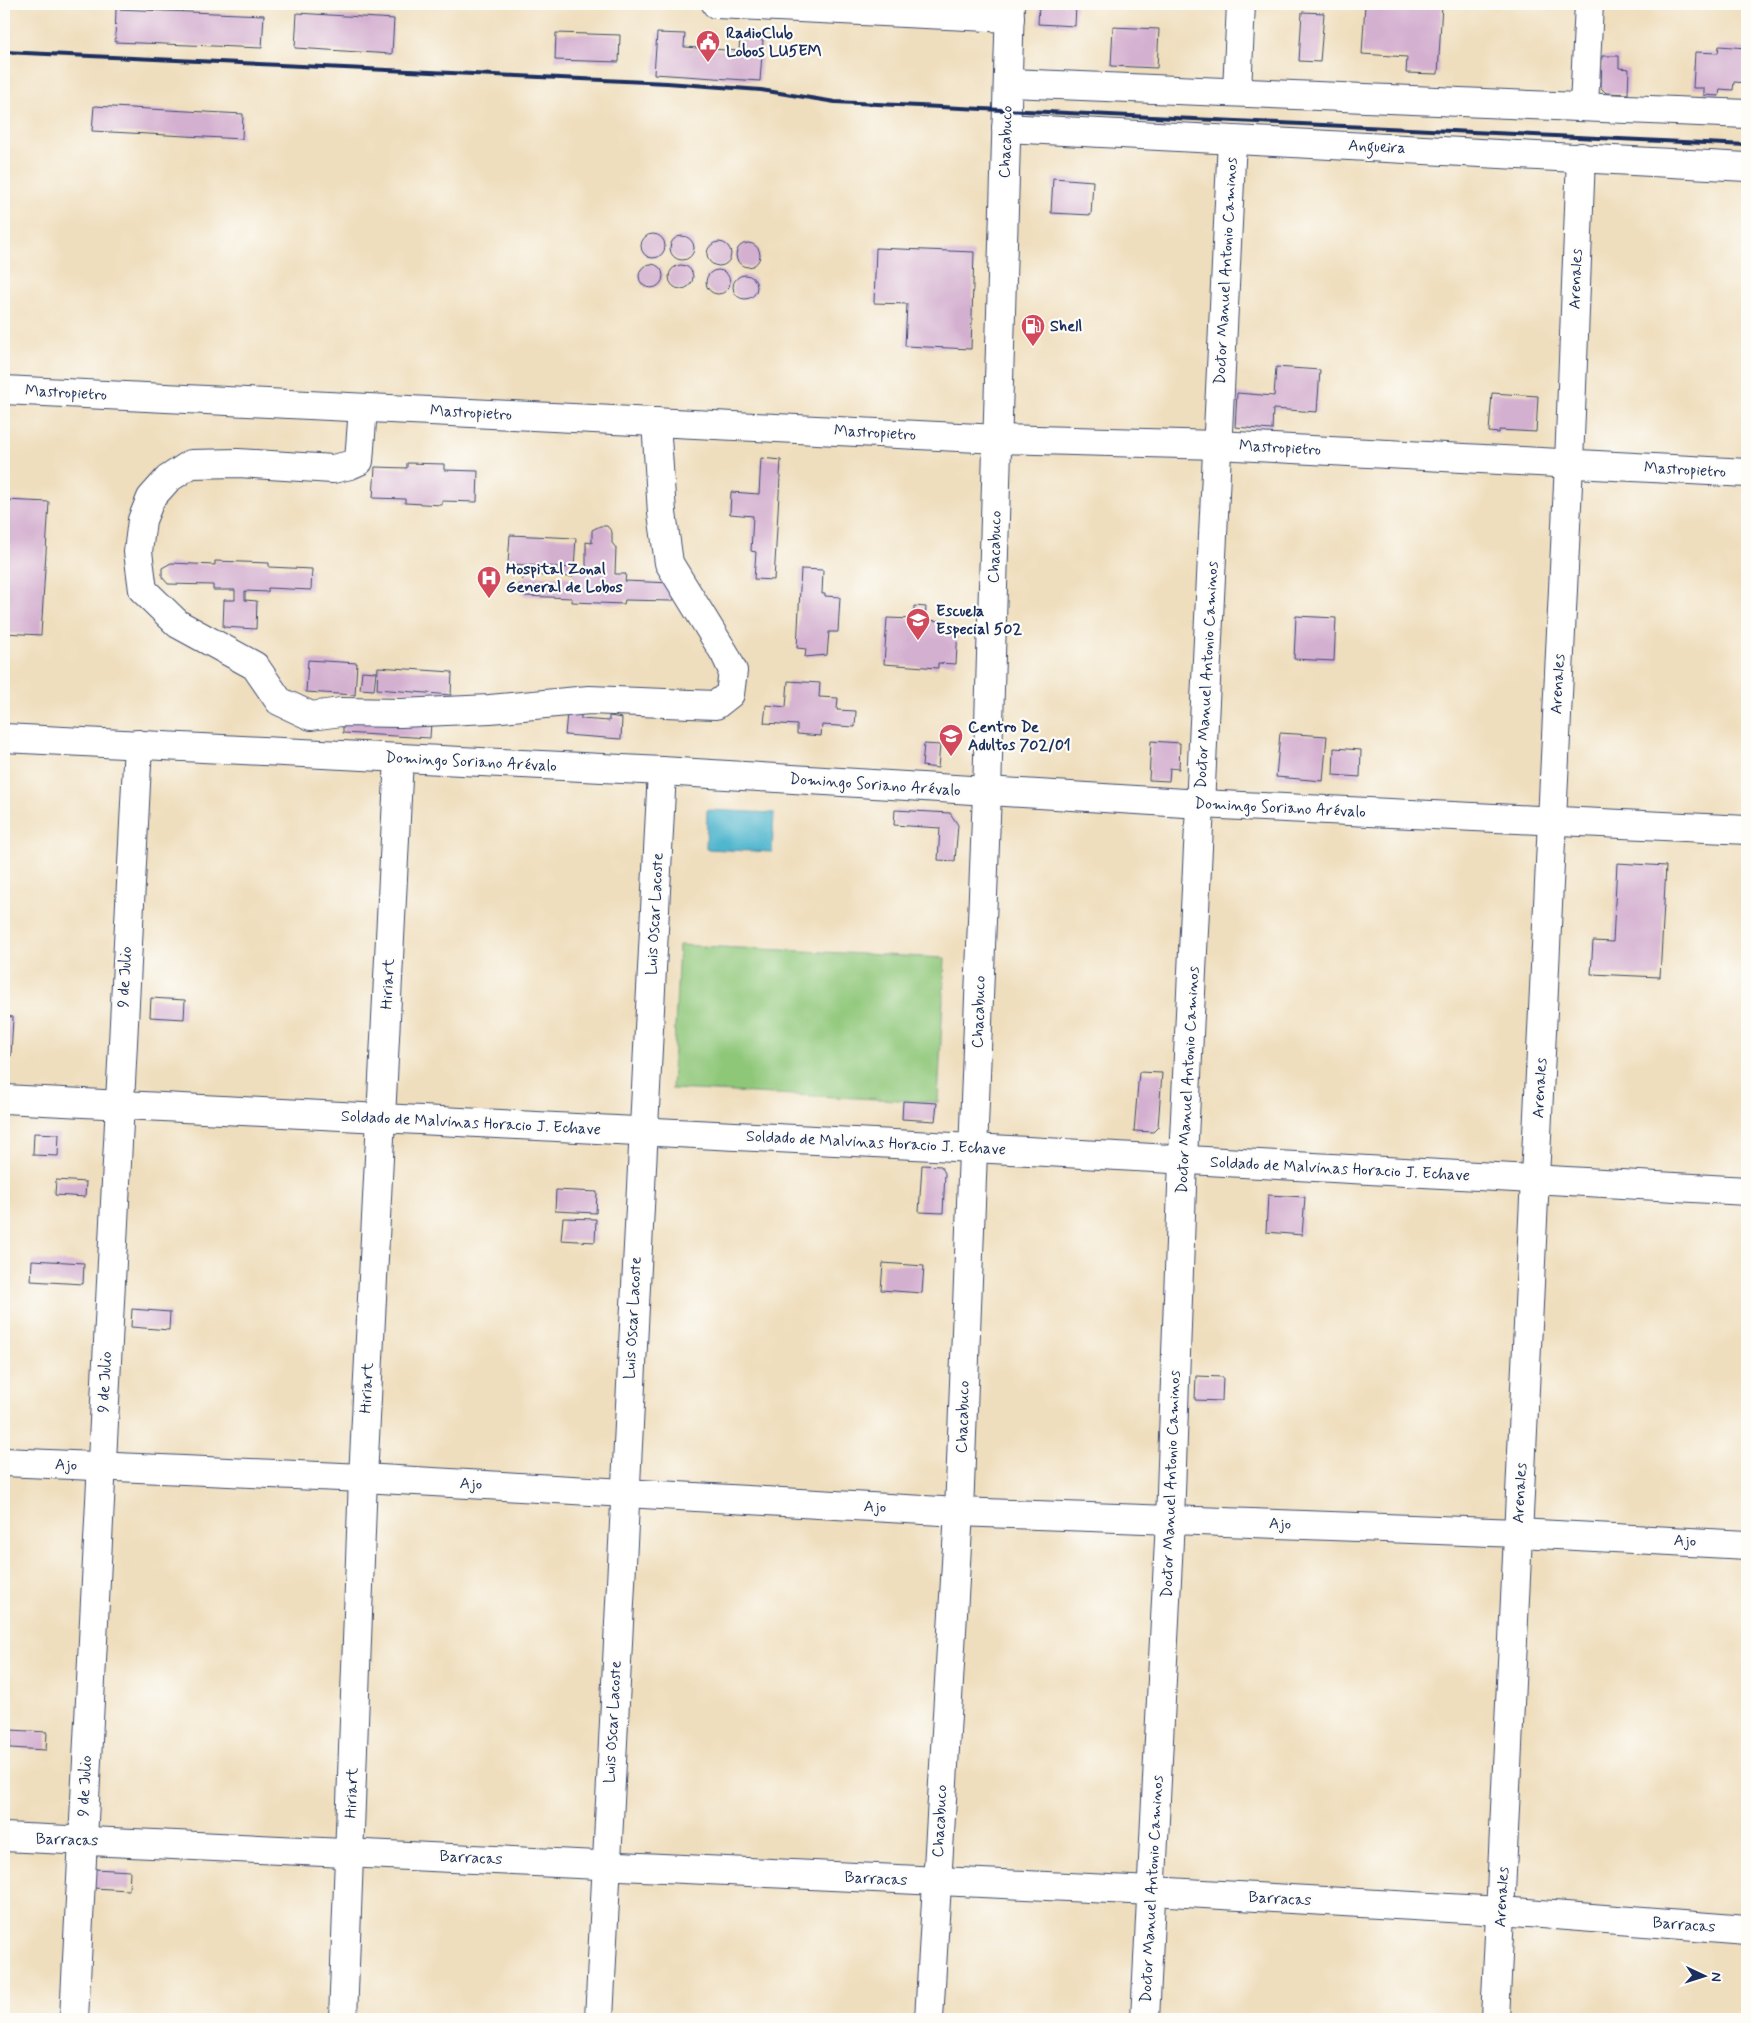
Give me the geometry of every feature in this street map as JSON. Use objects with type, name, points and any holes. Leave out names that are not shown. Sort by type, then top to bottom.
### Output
[{"type":"street","points":[[716,4],[1010,11]]},
{"type":"street","points":[[1237,91],[1241,4]]},
{"type":"street","points":[[1584,106],[1589,4]]},
{"type":"street","name":"Chacabuco","points":[[930,2019],[936,1882],[959,1512],[999,439],[1010,11]]},
{"type":"street","points":[[1008,83],[1237,91],[1747,114]]},
{"type":"street","name":"Angueira","points":[[1006,128],[1747,167]]},
{"type":"street","name":"Doctor Manuel Antonio Caminos","points":[[1145,2019],[1170,1520],[1183,1160],[1232,140]]},
{"type":"street","name":"Arenales","points":[[1494,2019],[1501,1911],[1536,1180],[1581,157]]},
{"type":"street","name":"Mastropietro","points":[[4,390],[999,439],[1218,445],[1747,473]]},
{"type":"street","points":[[363,408],[359,461],[350,466],[333,469],[238,463],[191,464],[168,479],[151,498],[142,520],[138,552],[143,590],[178,624],[255,666],[279,701],[312,716],[341,712],[401,713],[470,710],[589,700],[716,705],[730,694],[733,671],[729,662],[669,563],[662,513],[656,422]]},
{"type":"street","name":"Domingo Soriano Arévalo","points":[[4,738],[662,772],[1201,804],[1747,830]]},
{"type":"street","name":"9 de Julio","points":[[74,2019],[118,1106],[138,744]]},
{"type":"street","name":"Hiriart","points":[[343,2019],[363,1478],[399,758]]},
{"type":"street","name":"Luis Oscar Lacoste","points":[[598,2019],[662,772]]},
{"type":"street","name":"Soldado de Malvinas Horacio J. Echave","points":[[4,1099],[381,1120],[973,1148],[1747,1191]]},
{"type":"street","name":"Ajo","points":[[4,1462],[363,1478],[959,1512],[1518,1533],[1747,1544]]},
{"type":"street","name":"Barracas","points":[[4,1837],[1152,1891],[1501,1911],[1747,1930]]},
{"type":"green space","points":[[679,945],[945,958],[938,1102],[672,1089]]},
{"type":"water","points":[[707,810],[774,813],[772,852],[706,849]]},
{"type":"building","points":[[1039,4],[1076,4],[1075,26],[1038,24]]},
{"type":"building","points":[[1365,4],[1442,4],[1438,74],[1406,73],[1407,57],[1362,54]]},
{"type":"building","points":[[116,9],[264,15],[262,48],[115,42]]},
{"type":"building","points":[[1302,12],[1324,13],[1320,62],[1299,61]]},
{"type":"building","points":[[297,13],[394,19],[392,54],[295,48]]},
{"type":"building","points":[[1113,27],[1159,29],[1157,68],[1111,66]]},
{"type":"building","points":[[556,33],[620,35],[619,62],[555,60]]},
{"type":"building","name":"RadioClub Lobos LU5EM","points":[[657,33],[685,34],[684,47],[739,51],[740,38],[763,40],[760,81],[654,74]]},
{"type":"building","points":[[1719,46],[1747,48],[1747,83],[1734,82],[1733,90],[1720,89],[1719,96],[1704,95],[1704,88],[1693,88],[1695,52],[1718,53]]},
{"type":"building","points":[[1602,56],[1619,56],[1619,68],[1629,69],[1628,94],[1606,93],[1601,88]]},
{"type":"building","points":[[94,106],[243,114],[242,139],[92,131]]},
{"type":"building","points":[[1053,178],[1093,181],[1091,215],[1051,213]]},
{"type":"building","points":[[653,234],[658,235],[664,241],[664,251],[658,257],[653,258],[648,257],[642,251],[641,246],[642,241],[648,235]]},
{"type":"building","points":[[682,236],[687,237],[693,243],[693,253],[687,259],[682,260],[677,259],[671,253],[670,248],[671,243],[677,237]]},
{"type":"building","points":[[719,242],[724,243],[730,249],[730,259],[724,265],[719,266],[714,265],[708,259],[707,254],[708,249],[714,243]]},
{"type":"building","points":[[748,243],[753,244],[759,250],[759,260],[753,266],[748,267],[743,266],[737,260],[736,255],[737,250],[743,244]]},
{"type":"building","points":[[876,248],[974,252],[971,349],[905,346],[907,304],[874,303]]},
{"type":"building","points":[[651,264],[656,265],[662,271],[662,281],[656,287],[651,288],[646,287],[640,281],[639,276],[640,271],[646,265]]},
{"type":"building","points":[[681,265],[686,266],[692,272],[692,282],[686,288],[681,289],[676,288],[670,282],[669,277],[670,272],[676,266]]},
{"type":"building","points":[[718,270],[723,271],[729,277],[729,287],[723,293],[718,294],[713,293],[707,287],[706,282],[707,277],[713,271]]},
{"type":"building","points":[[745,275],[750,276],[756,282],[756,292],[750,298],[745,299],[740,298],[734,292],[733,287],[734,282],[740,276]]},
{"type":"building","points":[[1276,367],[1320,370],[1317,412],[1273,409],[1272,430],[1235,427],[1237,393],[1274,396]]},
{"type":"building","points":[[1492,393],[1538,396],[1536,432],[1499,430],[1499,433],[1489,432]]},
{"type":"building","points":[[761,458],[781,460],[774,580],[754,579],[756,552],[751,551],[753,516],[730,514],[731,492],[759,494]]},
{"type":"building","points":[[407,463],[444,464],[444,470],[478,471],[477,502],[442,501],[442,505],[405,503],[405,499],[373,498],[375,467],[407,468]]},
{"type":"building","points":[[5,500],[49,502],[41,635],[4,633]]},
{"type":"building","points":[[600,526],[607,526],[612,532],[612,543],[616,548],[615,574],[626,574],[625,581],[671,583],[679,597],[671,601],[625,600],[624,604],[572,602],[572,598],[525,596],[519,590],[519,583],[527,575],[573,577],[573,572],[586,573],[586,542],[592,543],[592,530]]},
{"type":"building","points":[[510,535],[576,538],[574,568],[508,564]]},
{"type":"building","points":[[215,561],[269,563],[269,567],[312,569],[311,590],[268,588],[268,592],[245,591],[245,600],[257,601],[256,629],[223,627],[224,600],[235,600],[235,590],[213,590],[213,585],[168,584],[162,577],[162,568],[171,563],[215,565]]},
{"type":"building","points":[[801,569],[823,570],[822,594],[840,597],[838,632],[829,632],[827,655],[805,657],[806,649],[797,648]]},
{"type":"building","points":[[914,606],[926,607],[925,620],[941,621],[940,628],[958,629],[956,664],[938,663],[938,668],[884,664],[887,618],[914,619]]},
{"type":"building","points":[[1296,616],[1336,618],[1334,661],[1294,659]]},
{"type":"building","points":[[308,660],[357,663],[355,695],[306,692]]},
{"type":"building","points":[[378,667],[452,672],[451,695],[377,689]]},
{"type":"building","points":[[362,671],[376,672],[374,690],[360,689]]},
{"type":"building","points":[[788,681],[820,683],[819,697],[838,698],[837,710],[856,711],[855,727],[822,725],[821,736],[797,734],[797,725],[764,723],[766,705],[786,707]]},
{"type":"building","points":[[567,713],[581,714],[581,719],[609,721],[609,716],[622,718],[621,739],[565,735]]},
{"type":"building","points":[[343,717],[431,722],[430,738],[343,733]]},
{"type":"building","points":[[1280,733],[1327,736],[1323,781],[1276,777]]},
{"type":"building","points":[[1151,741],[1180,743],[1179,769],[1170,768],[1169,781],[1149,780]]},
{"type":"building","points":[[924,744],[940,745],[938,768],[922,766]]},
{"type":"building","points":[[1334,748],[1361,750],[1360,777],[1333,775]]},
{"type":"building","points":[[895,810],[950,813],[958,825],[955,861],[938,860],[940,828],[894,825]]},
{"type":"building","points":[[1617,863],[1666,866],[1660,977],[1591,974],[1593,941],[1613,942]]},
{"type":"building","points":[[151,998],[185,1000],[184,1019],[150,1017]]},
{"type":"building","points":[[4,1016],[13,1017],[11,1056],[4,1056]]},
{"type":"building","points":[[1139,1072],[1162,1073],[1158,1127],[1153,1132],[1134,1131]]},
{"type":"building","points":[[903,1101],[937,1103],[935,1121],[902,1119]]},
{"type":"building","points":[[34,1133],[59,1134],[58,1156],[33,1155]]},
{"type":"building","points":[[922,1165],[941,1166],[945,1173],[943,1213],[919,1212]]},
{"type":"building","points":[[56,1180],[86,1182],[85,1197],[55,1195]]},
{"type":"building","points":[[556,1190],[597,1192],[596,1213],[555,1211]]},
{"type":"building","points":[[1268,1195],[1305,1197],[1302,1235],[1266,1232]]},
{"type":"building","points":[[563,1218],[596,1219],[595,1242],[561,1240]]},
{"type":"building","points":[[32,1260],[84,1263],[83,1284],[31,1281]]},
{"type":"building","points":[[883,1263],[924,1266],[922,1293],[881,1290]]},
{"type":"building","points":[[132,1309],[170,1312],[169,1330],[131,1327]]},
{"type":"building","points":[[1196,1376],[1223,1377],[1222,1401],[1195,1400]]},
{"type":"building","points":[[11,1730],[47,1732],[46,1750],[10,1748]]},
{"type":"building","points":[[95,1869],[130,1871],[129,1890],[93,1888]]},
{"type":"railway","points":[[4,52],[667,83],[761,90],[835,102],[1747,145]]},
{"type":"place","name":"RadioClub Lobos LU5EM","points":[[708,63]]},
{"type":"place","name":"Shell","points":[[1033,347]]},
{"type":"place","name":"Hospital Zonal General de Lobos","points":[[489,599]]},
{"type":"place","name":"Escuela Especial 502","points":[[918,641]]},
{"type":"place","name":"Centro De Adultos 702/01","points":[[951,757]]}]
